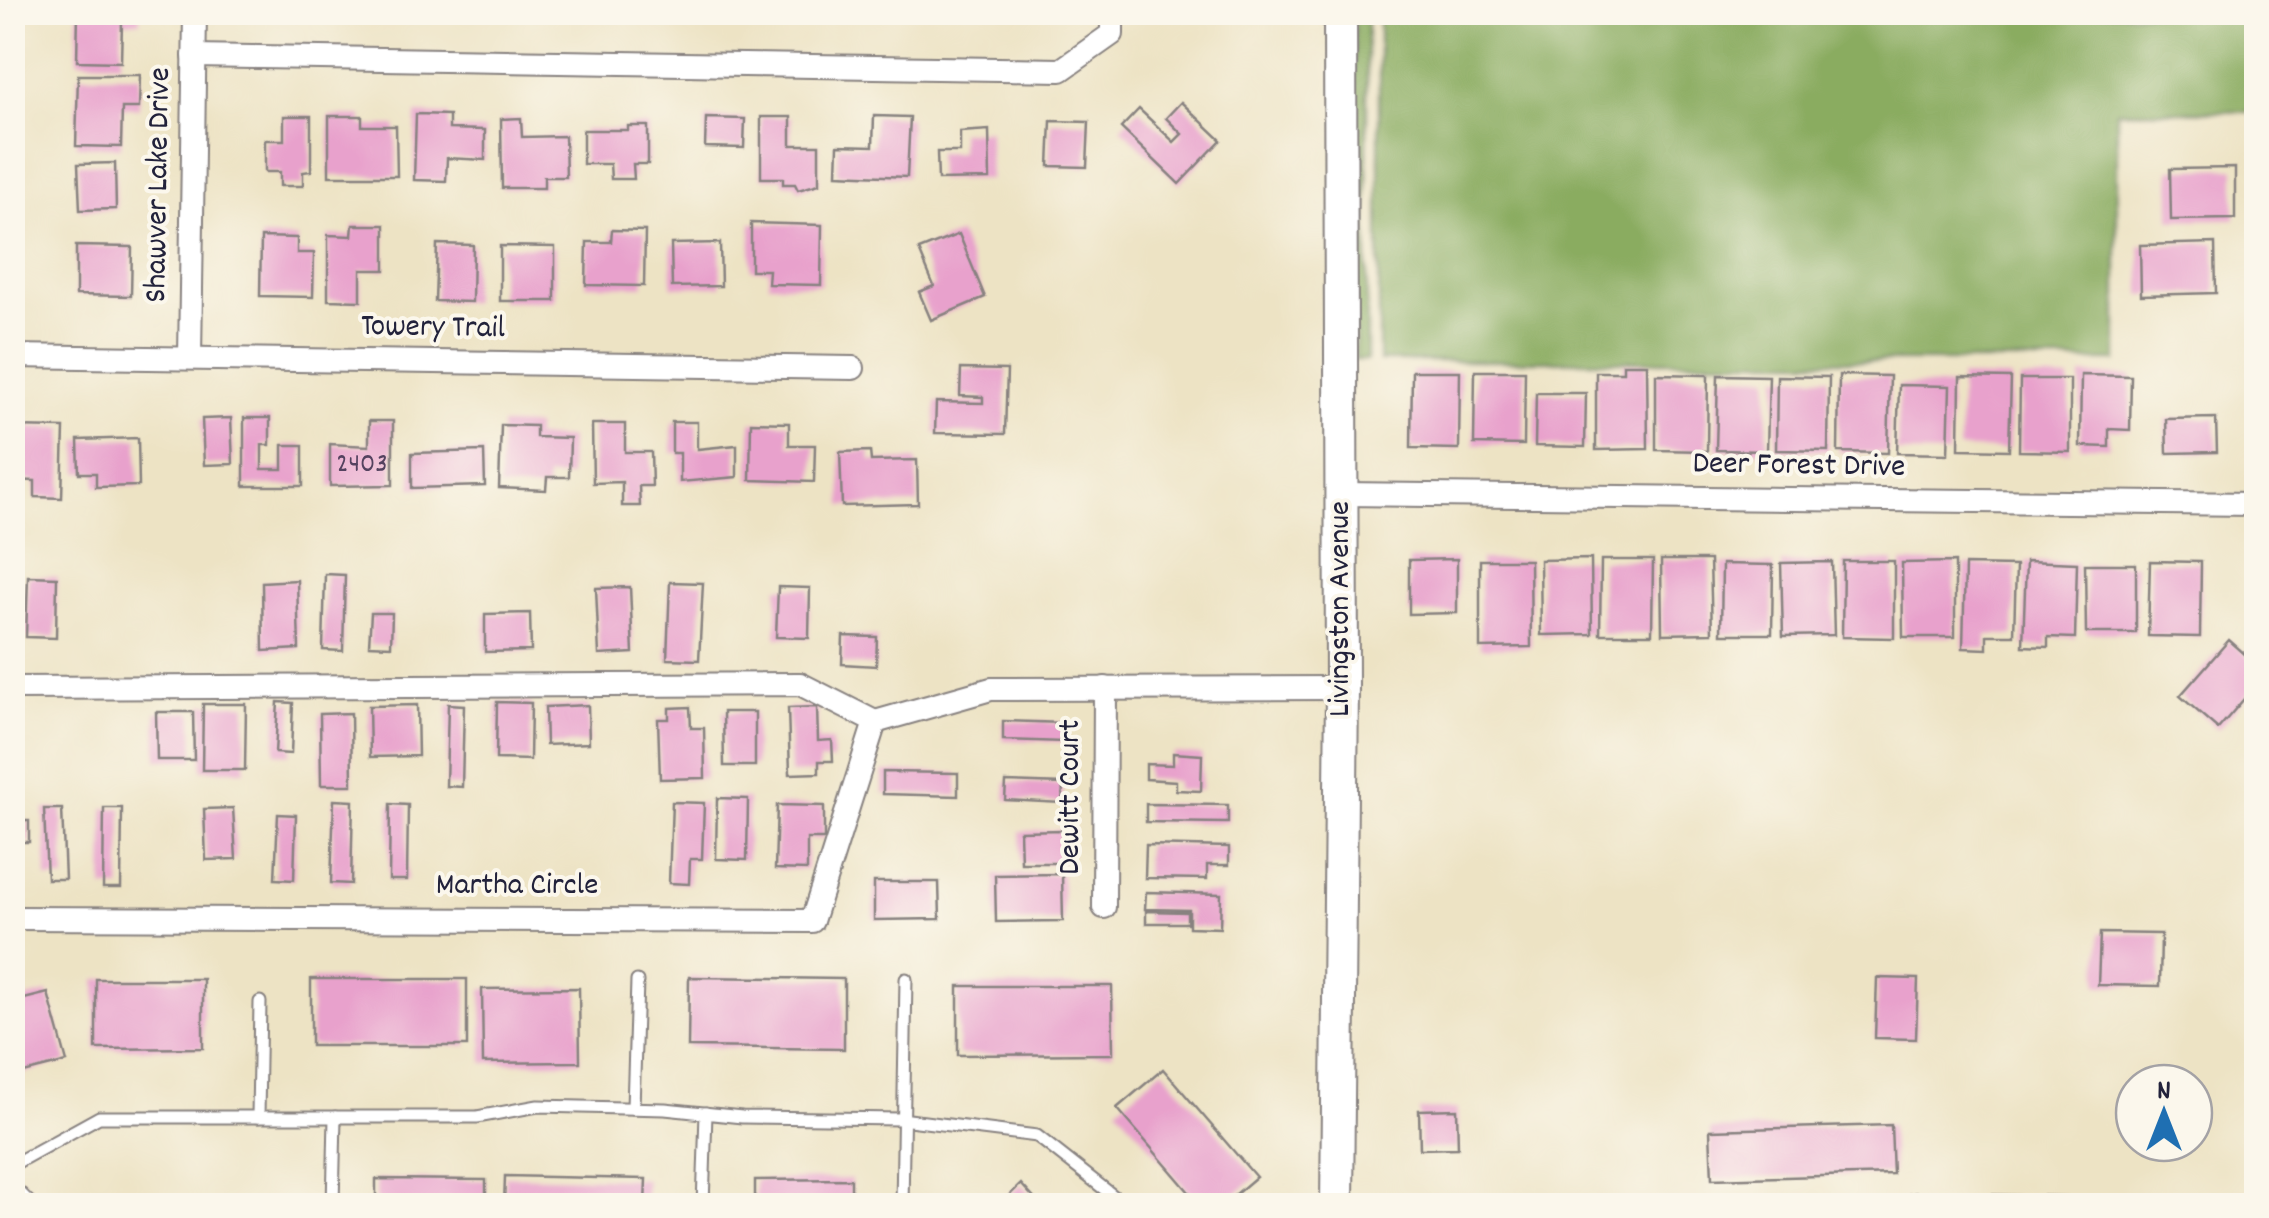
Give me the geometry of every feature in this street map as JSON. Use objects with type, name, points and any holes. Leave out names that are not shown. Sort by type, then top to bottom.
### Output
[{"type":"street","name":"Shawver Lake Drive","points":[[190,358],[195,12]]},
{"type":"street","points":[[194,56],[1061,70],[1112,34],[1112,12]]},
{"type":"street","name":"Livingston Avenue","points":[[1337,1206],[1342,688],[1340,12]]},
{"type":"street","name":"Towery Trail","points":[[12,356],[854,368]]},
{"type":"street","name":"Deer Forest Drive","points":[[1342,494],[2256,504]]},
{"type":"street","points":[[12,688],[800,684],[875,722],[991,689],[1342,688]]},
{"type":"street","name":"Dewitt Court","points":[[1104,907],[1105,688]]},
{"type":"street","name":"Martha Circle","points":[[12,918],[812,921],[875,722]]},
{"type":"lane","points":[[902,1206],[906,978]]},
{"type":"lane","points":[[634,1108],[636,981]]},
{"type":"lane","points":[[258,1117],[260,1002]]},
{"type":"lane","points":[[12,1165],[99,1117],[477,1117],[538,1106],[634,1108],[901,1119],[1037,1136],[1126,1206]]},
{"type":"lane","points":[[703,1206],[706,1113]]},
{"type":"lane","points":[[333,1206],[334,1117]]},
{"type":"lane","points":[[12,1185],[32,1206]]},
{"type":"lane","points":[[1885,1206],[1915,1199],[2093,1203]]},
{"type":"green space","points":[[1354,13],[1367,13],[1367,360],[1355,360]]},
{"type":"green space","points":[[1379,13],[2256,13],[2256,112],[2117,111],[2117,361],[1379,361]]},
{"type":"building","points":[[78,12],[140,12],[140,22],[122,22],[121,62],[77,61]]},
{"type":"building","points":[[78,75],[140,75],[139,108],[122,108],[121,147],[76,146]]},
{"type":"building","points":[[1181,102],[1221,140],[1179,184],[1121,128],[1139,109],[1174,142],[1182,134],[1166,118]]},
{"type":"building","points":[[416,114],[449,115],[449,129],[485,130],[485,160],[447,158],[446,181],[414,180]]},
{"type":"building","points":[[284,116],[311,116],[311,171],[303,172],[303,186],[280,186],[280,172],[265,172],[265,140],[284,140]]},
{"type":"building","points":[[329,116],[362,116],[362,126],[396,126],[397,176],[329,176]]},
{"type":"building","points":[[874,116],[910,117],[907,177],[837,174],[838,145],[873,146]]},
{"type":"building","points":[[761,117],[791,117],[791,145],[819,145],[819,184],[798,190],[795,184],[783,184],[783,178],[761,178]]},
{"type":"building","points":[[521,118],[522,137],[565,136],[566,177],[544,177],[544,188],[502,188],[501,119]]},
{"type":"building","points":[[706,118],[745,119],[744,148],[705,147]]},
{"type":"building","points":[[1051,121],[1089,122],[1087,167],[1049,166]]},
{"type":"building","points":[[628,126],[648,126],[648,164],[633,164],[634,179],[611,179],[610,164],[583,164],[583,130],[628,130]]},
{"type":"building","points":[[989,130],[990,179],[938,180],[937,152],[960,152],[960,132]]},
{"type":"building","points":[[115,163],[116,209],[80,210],[78,164]]},
{"type":"building","points":[[2235,168],[2235,219],[2171,220],[2170,169]]},
{"type":"building","points":[[751,223],[822,225],[821,285],[768,284],[769,270],[751,270]]},
{"type":"building","points":[[353,225],[385,225],[385,270],[361,270],[361,301],[328,300],[328,235],[352,236]]},
{"type":"building","points":[[612,230],[645,231],[644,286],[586,285],[587,242],[611,242]]},
{"type":"building","points":[[959,234],[985,297],[931,320],[919,292],[934,286],[919,250]]},
{"type":"building","points":[[261,237],[297,238],[297,253],[314,253],[313,297],[260,296]]},
{"type":"building","points":[[720,243],[721,286],[672,287],[671,244]]},
{"type":"building","points":[[2215,243],[2216,293],[2141,295],[2140,245]]},
{"type":"building","points":[[437,244],[473,245],[472,302],[435,301]]},
{"type":"building","points":[[76,246],[132,247],[131,296],[76,295]]},
{"type":"building","points":[[500,246],[555,247],[555,301],[500,301]]},
{"type":"building","points":[[1623,364],[1647,364],[1648,449],[1596,450],[1596,372],[1623,372]]},
{"type":"building","points":[[961,369],[1007,370],[1005,434],[935,433],[936,402],[983,403],[983,397],[960,396]]},
{"type":"building","points":[[1412,371],[1460,371],[1459,449],[1411,448]]},
{"type":"building","points":[[1475,371],[1525,371],[1524,445],[1474,444]]},
{"type":"building","points":[[1656,374],[1708,375],[1707,451],[1656,450]]},
{"type":"building","points":[[1718,375],[1769,376],[1767,451],[1716,450]]},
{"type":"building","points":[[1839,375],[1890,376],[1888,453],[1838,452]]},
{"type":"building","points":[[2081,375],[2131,376],[2130,430],[2109,429],[2109,447],[2080,446]]},
{"type":"building","points":[[1777,376],[1829,377],[1828,451],[1776,450]]},
{"type":"building","points":[[1960,377],[2011,378],[2009,450],[1959,449]]},
{"type":"building","points":[[2020,379],[2070,379],[2070,452],[2019,451]]},
{"type":"building","points":[[1899,385],[1950,386],[1948,454],[1897,453]]},
{"type":"building","points":[[1536,393],[1586,393],[1585,447],[1535,446]]},
{"type":"building","points":[[231,418],[233,464],[204,465],[202,419]]},
{"type":"building","points":[[244,418],[270,418],[270,445],[262,445],[262,469],[283,469],[283,445],[303,445],[303,486],[244,486]]},
{"type":"building","points":[[2216,418],[2217,452],[2167,453],[2166,419]]},
{"type":"building","points":[[369,421],[393,421],[393,485],[330,486],[330,444],[369,446]]},
{"type":"building","points":[[672,422],[697,422],[697,449],[737,445],[737,477],[680,482],[680,453],[672,453]]},
{"type":"building","points":[[751,422],[789,423],[789,445],[815,445],[814,482],[750,480]]},
{"type":"building","points":[[592,424],[625,424],[625,452],[651,452],[652,486],[639,486],[640,506],[622,506],[622,482],[593,483]]},
{"type":"building","points":[[501,425],[536,426],[536,437],[570,438],[569,477],[547,477],[546,490],[499,488]]},
{"type":"building","points":[[12,427],[64,428],[62,498],[35,497],[35,481],[12,480]]},
{"type":"building","points":[[138,438],[139,486],[96,487],[96,473],[79,473],[78,440]]},
{"type":"building","points":[[484,451],[485,486],[412,488],[412,453]]},
{"type":"building","points":[[870,451],[871,461],[917,460],[918,504],[842,506],[840,452]]},
{"type":"building","points":[[1457,559],[1457,613],[1409,614],[1409,560]]},
{"type":"building","points":[[1591,559],[1592,634],[1541,635],[1540,560]]},
{"type":"building","points":[[1480,560],[1530,560],[1531,647],[1480,648]]},
{"type":"building","points":[[1601,560],[1653,560],[1652,634],[1600,634]]},
{"type":"building","points":[[1661,560],[1710,560],[1712,633],[1662,634]]},
{"type":"building","points":[[1843,561],[1894,561],[1894,638],[1842,637]]},
{"type":"building","points":[[2026,561],[2077,563],[2075,638],[2048,637],[2048,647],[2023,646]]},
{"type":"building","points":[[2150,561],[2201,562],[2200,637],[2148,636]]},
{"type":"building","points":[[1832,562],[1834,635],[1783,636],[1781,563]]},
{"type":"building","points":[[1955,562],[1955,637],[1903,637],[1902,563]]},
{"type":"building","points":[[1722,564],[1773,565],[1772,634],[1721,634]]},
{"type":"building","points":[[2085,564],[2136,564],[2136,633],[2086,633]]},
{"type":"building","points":[[1965,565],[2016,566],[2014,635],[1987,635],[1987,649],[1963,648]]},
{"type":"building","points":[[325,574],[345,575],[343,651],[323,650]]},
{"type":"building","points":[[28,576],[57,577],[56,638],[26,637]]},
{"type":"building","points":[[297,580],[299,649],[263,651],[262,582]]},
{"type":"building","points":[[670,582],[703,583],[699,660],[667,659]]},
{"type":"building","points":[[630,587],[633,653],[599,655],[596,588]]},
{"type":"building","points":[[778,587],[810,588],[809,638],[776,637]]},
{"type":"building","points":[[371,613],[392,613],[391,646],[369,645]]},
{"type":"building","points":[[530,613],[531,651],[485,652],[485,614]]},
{"type":"building","points":[[843,636],[877,637],[876,666],[842,664]]},
{"type":"building","points":[[2229,640],[2256,664],[2256,685],[2218,729],[2180,696]]},
{"type":"building","points":[[278,702],[293,703],[291,754],[275,753]]},
{"type":"building","points":[[497,702],[531,703],[530,760],[496,759]]},
{"type":"building","points":[[203,704],[246,704],[245,770],[202,770]]},
{"type":"building","points":[[448,704],[464,705],[462,787],[446,786]]},
{"type":"building","points":[[417,705],[418,756],[370,757],[369,706]]},
{"type":"building","points":[[588,705],[589,743],[546,745],[545,707]]},
{"type":"building","points":[[690,707],[691,728],[704,728],[705,778],[660,779],[658,719],[669,719],[669,708]]},
{"type":"building","points":[[817,707],[818,741],[832,740],[833,761],[819,761],[819,773],[790,774],[788,708]]},
{"type":"building","points":[[156,712],[193,712],[194,760],[157,760]]},
{"type":"building","points":[[723,712],[755,712],[755,766],[724,766]]},
{"type":"building","points":[[351,713],[352,785],[321,785],[320,714]]},
{"type":"building","points":[[1003,721],[1064,723],[1064,742],[1003,740]]},
{"type":"building","points":[[1173,753],[1202,755],[1201,791],[1176,790],[1176,781],[1146,779],[1146,764],[1173,765]]},
{"type":"building","points":[[883,772],[958,773],[958,796],[883,794]]},
{"type":"building","points":[[1006,782],[1063,784],[1062,803],[1005,800]]},
{"type":"building","points":[[717,798],[748,799],[747,860],[716,859]]},
{"type":"building","points":[[334,800],[353,801],[351,884],[331,883]]},
{"type":"building","points":[[672,802],[704,803],[702,859],[690,859],[689,884],[669,883]]},
{"type":"building","points":[[390,804],[408,805],[407,880],[389,880]]},
{"type":"building","points":[[1146,804],[1228,805],[1228,823],[1146,822]]},
{"type":"building","points":[[777,805],[824,806],[824,839],[807,839],[807,870],[775,869]]},
{"type":"building","points":[[104,808],[122,808],[121,888],[103,888]]},
{"type":"building","points":[[233,808],[236,859],[206,860],[204,809]]},
{"type":"building","points":[[44,809],[62,809],[65,879],[47,879]]},
{"type":"building","points":[[278,814],[296,815],[294,880],[275,879]]},
{"type":"building","points":[[12,821],[29,821],[29,842],[12,842]]},
{"type":"building","points":[[1062,830],[1062,863],[1021,863],[1020,831]]},
{"type":"building","points":[[1146,845],[1229,847],[1229,865],[1207,865],[1207,879],[1145,878]]},
{"type":"building","points":[[1062,874],[1063,921],[996,922],[995,875]]},
{"type":"building","points":[[874,882],[939,882],[940,919],[874,920]]},
{"type":"building","points":[[1146,892],[1221,894],[1220,928],[1189,927],[1189,910],[1145,909]]},
{"type":"building","points":[[1146,911],[1187,912],[1187,923],[1146,923]]},
{"type":"building","points":[[2100,933],[2161,934],[2160,986],[2098,985]]},
{"type":"building","points":[[689,977],[844,979],[844,1049],[688,1047]]},
{"type":"building","points":[[1877,978],[1918,979],[1916,1039],[1875,1038]]},
{"type":"building","points":[[96,979],[203,979],[203,1048],[96,1049]]},
{"type":"building","points":[[311,979],[467,979],[467,1046],[311,1046]]},
{"type":"building","points":[[958,986],[1112,986],[1113,1054],[958,1055]]},
{"type":"building","points":[[579,988],[580,1062],[483,1063],[482,989]]},
{"type":"building","points":[[48,993],[67,1062],[12,1076],[12,1002]]},
{"type":"building","points":[[1163,1069],[1256,1177],[1222,1206],[1201,1206],[1117,1108]]},
{"type":"building","points":[[1457,1109],[1458,1148],[1420,1149],[1419,1110]]},
{"type":"building","points":[[1891,1125],[1893,1174],[1712,1179],[1710,1130]]},
{"type":"building","points":[[505,1176],[646,1179],[645,1206],[504,1206]]},
{"type":"building","points":[[376,1179],[486,1180],[486,1206],[376,1206]]},
{"type":"building","points":[[851,1179],[851,1206],[755,1206],[755,1180]]},
{"type":"building","points":[[1021,1184],[1041,1206],[998,1206]]}]
